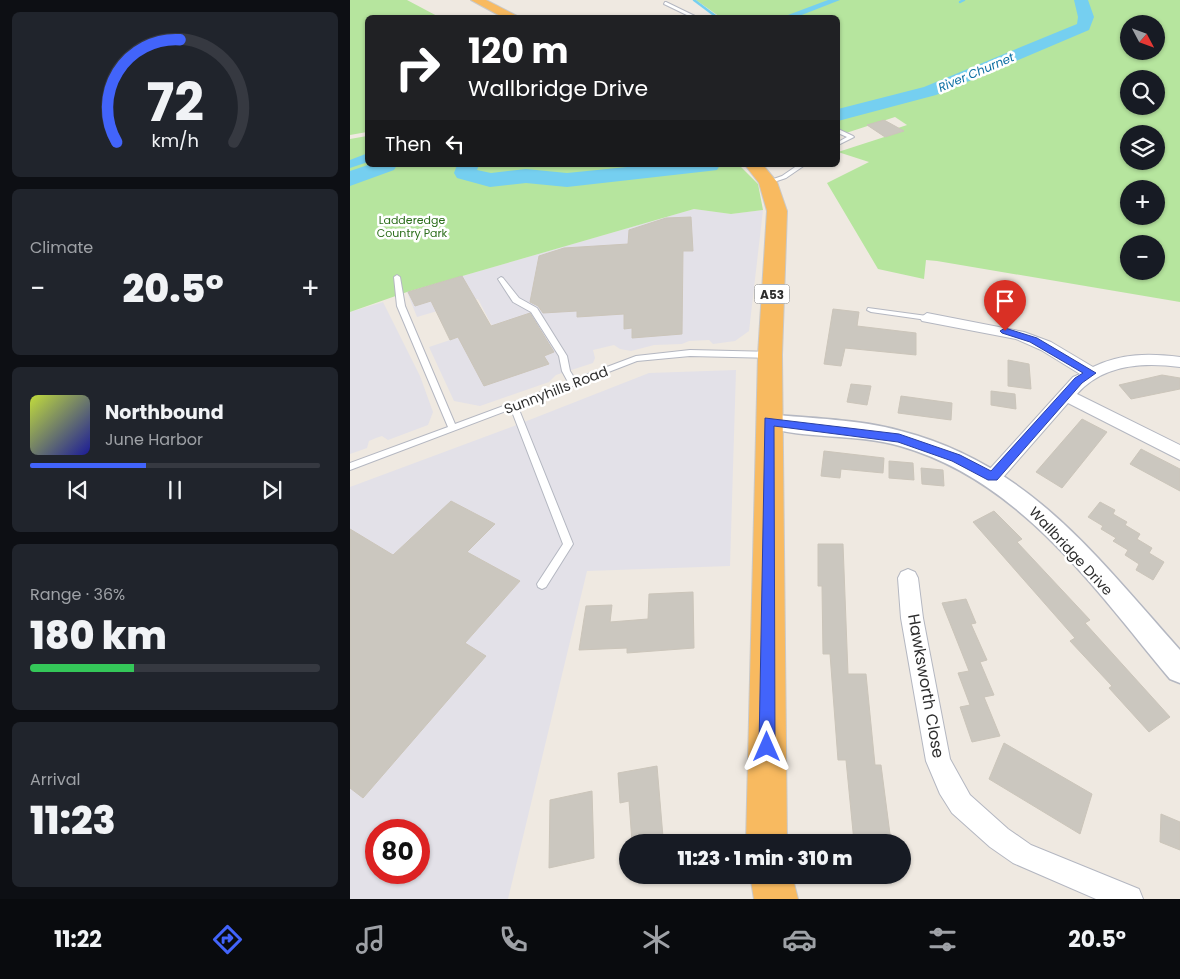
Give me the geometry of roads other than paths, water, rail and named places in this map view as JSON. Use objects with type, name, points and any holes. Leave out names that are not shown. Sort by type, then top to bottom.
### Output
[{"type":"highway","points":[[477,0],[509,15]]},
{"type":"highway","name":"A53","points":[[761,172],[777,212],[768,421],[767,834]]},
{"type":"highway","points":[[773,884],[776,899]]},
{"type":"street","points":[[927,318],[1019,335],[1053,350],[1091,373]]},
{"type":"street","points":[[992,477],[1078,381],[1091,373],[1131,360],[1157,359],[1180,362]]},
{"type":"street","points":[[1066,394],[1180,453]]},
{"type":"street","name":"Wallbridge Drive","points":[[768,421],[899,438],[956,458],[992,477],[1043,516],[1180,670]]},
{"type":"street","name":"Hawksworth Close","points":[[908,578],[912,618],[938,761],[948,785],[961,804],[986,828],[1022,854],[1128,899]]},
{"type":"lane","points":[[666,3],[691,15]]},
{"type":"lane","points":[[840,132],[851,137],[840,143]]},
{"type":"lane","points":[[761,172],[784,177],[799,167]]},
{"type":"lane","points":[[397,276],[401,306],[453,430]]},
{"type":"lane","points":[[501,279],[516,300],[534,310],[563,356],[566,371],[573,383]]},
{"type":"lane","points":[[871,310],[927,318]]},
{"type":"lane","name":"Sunnyhills Road","points":[[350,467],[453,430],[636,359],[690,353],[770,355]]},
{"type":"lane","points":[[514,406],[568,544],[542,584]]},
{"type":"waterway","points":[[694,0],[714,15]]},
{"type":"waterway","points":[[793,15],[836,0]]},
{"type":"waterway","points":[[960,2],[964,0]]},
{"type":"waterway","name":"River Churnet","points":[[840,114],[930,91],[1084,27],[1086,17],[1081,0]]},
{"type":"waterway","points":[[350,164],[365,158]]},
{"type":"waterway","name":"River Churnet","points":[[350,179],[381,167]]},
{"type":"waterway","name":"River Churnet","points":[[467,167],[465,173],[490,180],[526,176],[567,180],[690,167]]},
{"type":"park label","name":"Ladderedge Country Park","points":[[412,226]]}]
